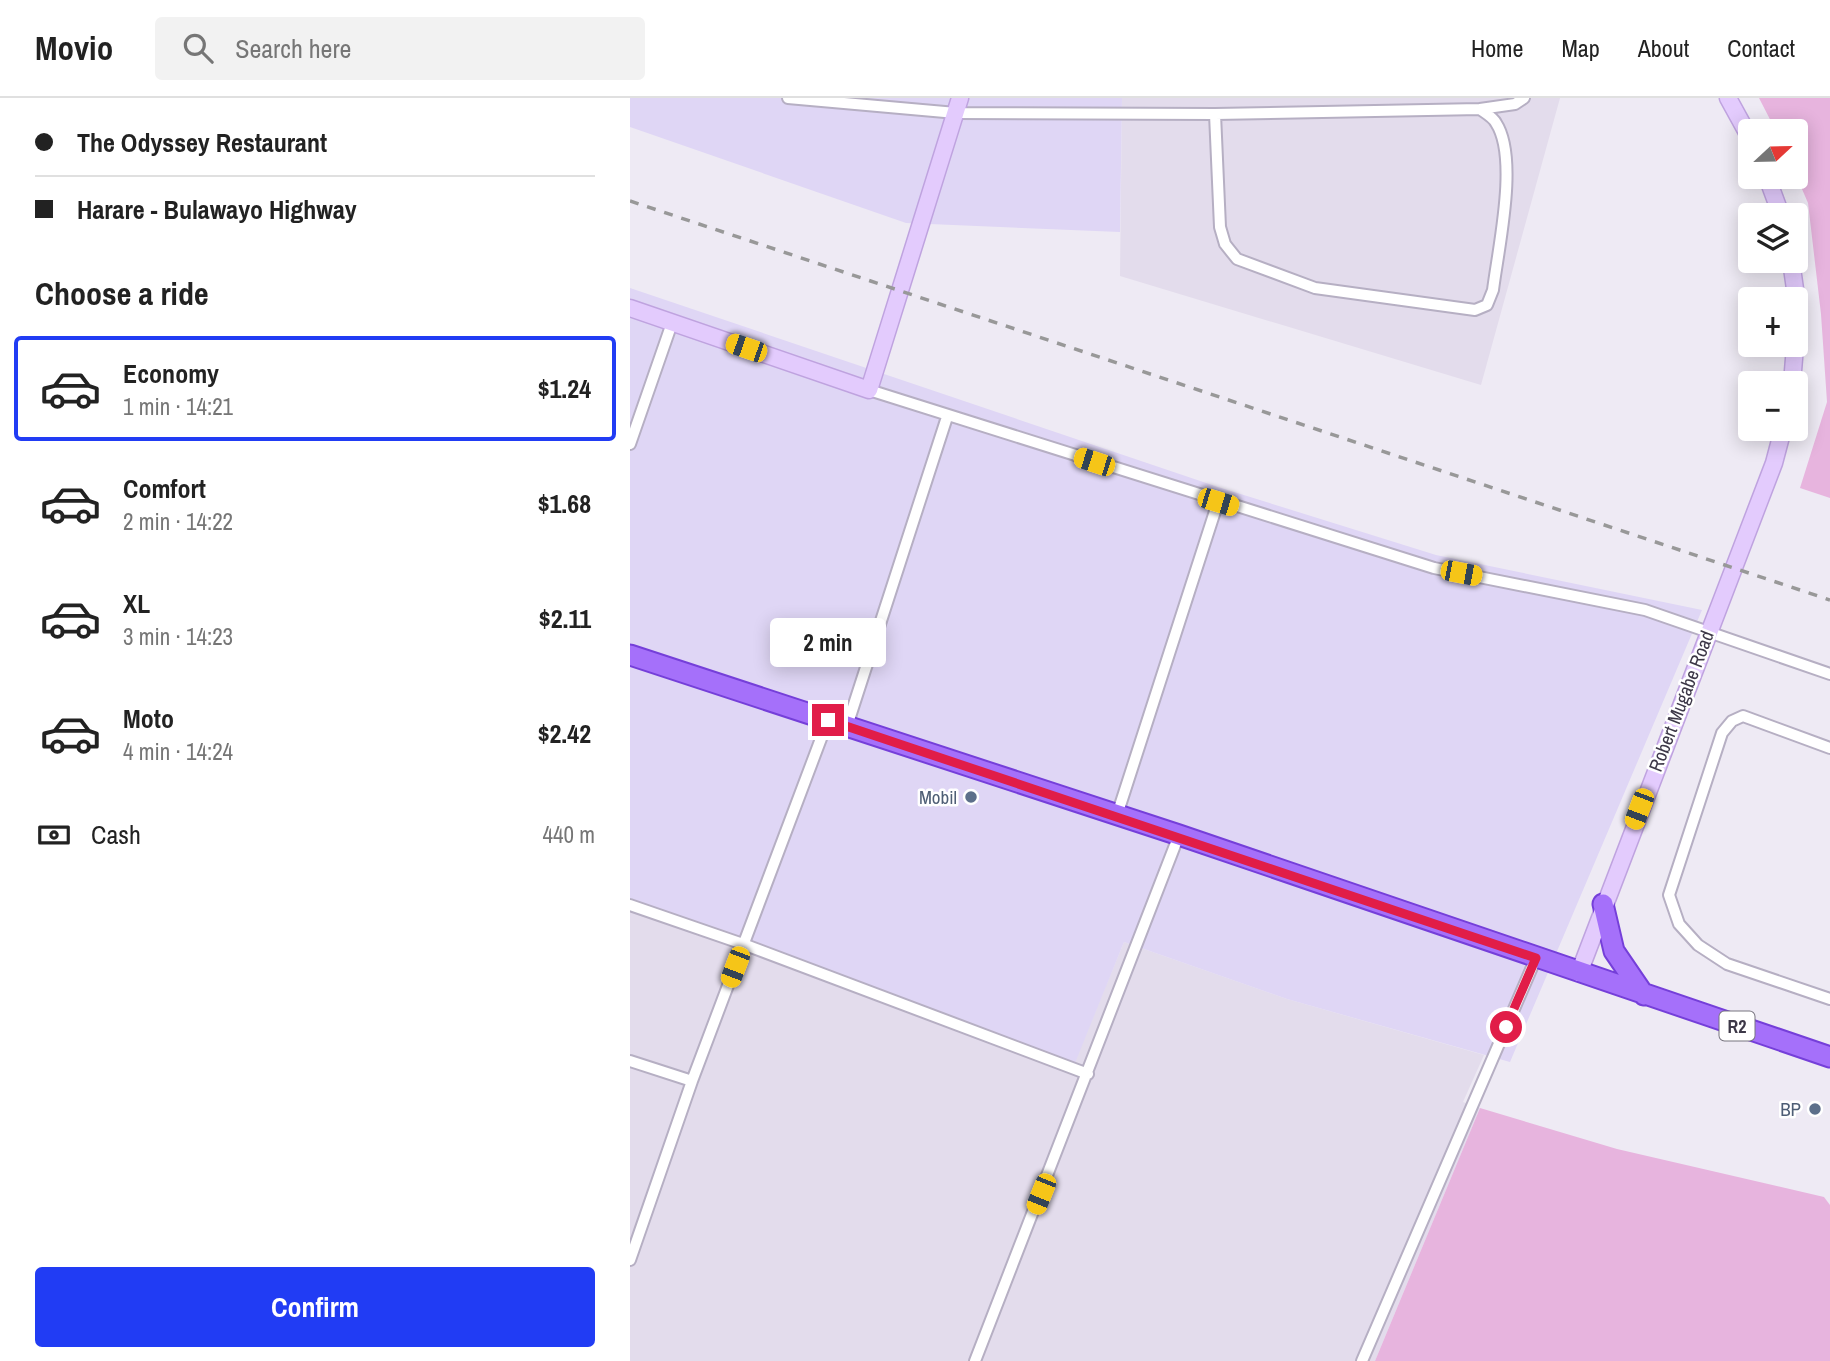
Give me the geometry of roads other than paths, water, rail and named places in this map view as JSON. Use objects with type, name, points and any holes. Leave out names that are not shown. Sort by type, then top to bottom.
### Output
[{"type":"highway","name":"R2","points":[[630,655],[1179,835],[1644,995],[1828,1051]]},
{"type":"highway","points":[[1604,904],[1614,951],[1644,995]]},
{"type":"street","points":[[788,98],[1215,114],[1480,109],[1515,103],[1524,98]]},
{"type":"street","points":[[1728,98],[1740,119]]},
{"type":"street","points":[[869,390],[958,105]]},
{"type":"street","points":[[1215,114],[1220,227],[1225,244],[1237,259],[1338,293],[1475,310],[1486,305],[1493,290],[1506,170],[1503,138],[1496,121],[1480,109]]},
{"type":"street","points":[[1793,273],[1798,310],[1794,371]]},
{"type":"street","points":[[630,308],[947,417],[1434,568],[1645,610],[1830,674]]},
{"type":"street","points":[[630,444],[671,323]]},
{"type":"street","points":[[630,1260],[743,944],[838,723],[947,417]]},
{"type":"street","name":"Robert Mugabe Road","points":[[1579,973],[1706,633],[1774,463],[1780,441]]},
{"type":"street","points":[[1117,815],[1218,502]]},
{"type":"street","points":[[1830,748],[1743,716],[1732,721],[1722,733],[1669,895],[1679,924],[1699,945],[1727,964],[1830,999]]},
{"type":"street","points":[[975,1361],[1179,835]]},
{"type":"street","points":[[630,905],[743,944],[1088,1074]]},
{"type":"street","points":[[1362,1361],[1536,958]]},
{"type":"street","points":[[630,1061],[692,1081]]},
{"type":"railway","points":[[630,201],[1830,600]]},
{"type":"place","name":"Mobil","points":[[971,797]]},
{"type":"place","name":"BP","points":[[1815,1109]]}]
